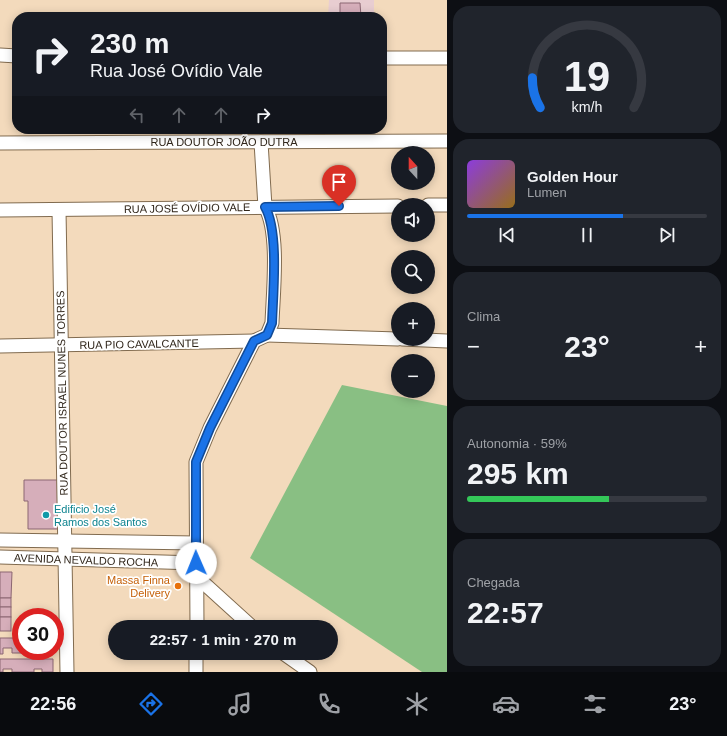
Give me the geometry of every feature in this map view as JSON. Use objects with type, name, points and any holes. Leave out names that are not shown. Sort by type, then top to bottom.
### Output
[{"type":"street","points":[[0,56],[12,56]]},
{"type":"street","points":[[387,58],[447,58]]},
{"type":"street","name":"RUA DOUTOR JOÃO DUTRA","points":[[0,143],[447,141]]},
{"type":"street","points":[[261,142],[265,207],[269,214],[273,237],[272,323],[267,335]]},
{"type":"street","points":[[435,205],[447,205]]},
{"type":"street","name":"RUA JOSÉ OVÍDIO VALE","points":[[0,210],[391,206]]},
{"type":"street","name":"RUA DOUTOR ISRAEL NUNES TORRES","points":[[59,210],[67,672]]},
{"type":"street","points":[[197,620],[196,462],[210,428],[254,341],[267,335],[391,339]]},
{"type":"street","points":[[435,340],[447,341]]},
{"type":"street","name":"RUA PIO CAVALCANTE","points":[[0,346],[254,341]]},
{"type":"street","name":"AVENIDA NEVALDO ROCHA","points":[[0,540],[196,543]]},
{"type":"street","name":"AVENIDA NEVALDO ROCHA","points":[[0,557],[196,563]]},
{"type":"street","points":[[197,577],[244,620]]},
{"type":"street","points":[[196,660],[196,672]]},
{"type":"street","points":[[293,660],[310,672]]},
{"type":"shaded area","points":[[329,0],[374,0],[374,12],[328,12]]},
{"type":"green space","points":[[342,385],[391,395],[391,398],[407,398],[447,406],[447,672],[422,672],[250,558]]},
{"type":"building","points":[[340,3],[360,3],[361,12],[340,12]]},
{"type":"building","name":"Edificio José Ramos dos Santos","points":[[24,480],[58,480],[63,529],[28,529],[28,501],[24,501]]},
{"type":"building","points":[[0,572],[12,572],[11,598],[0,598]]},
{"type":"building","points":[[0,598],[11,598],[11,607],[0,607]]},
{"type":"building","points":[[0,607],[11,607],[11,617],[0,617]]},
{"type":"building","points":[[0,617],[11,617],[11,631],[0,631]]},
{"type":"building","points":[[0,638],[12,638],[12,648],[3,648],[3,654],[0,654]]},
{"type":"building","points":[[0,659],[53,660],[53,672],[42,672],[42,669],[34,669],[34,672],[12,672],[12,669],[3,669],[3,672],[0,672]]},
{"type":"place","name":"Edificio José Ramos dos Santos","points":[[46,515]]},
{"type":"place","name":"Massa Finna Delivery","points":[[178,586]]},
{"type":"route","points":[[196,563],[196,462],[210,428],[254,341],[267,335],[272,323],[273,237],[272,224],[265,207],[339,206]]}]
